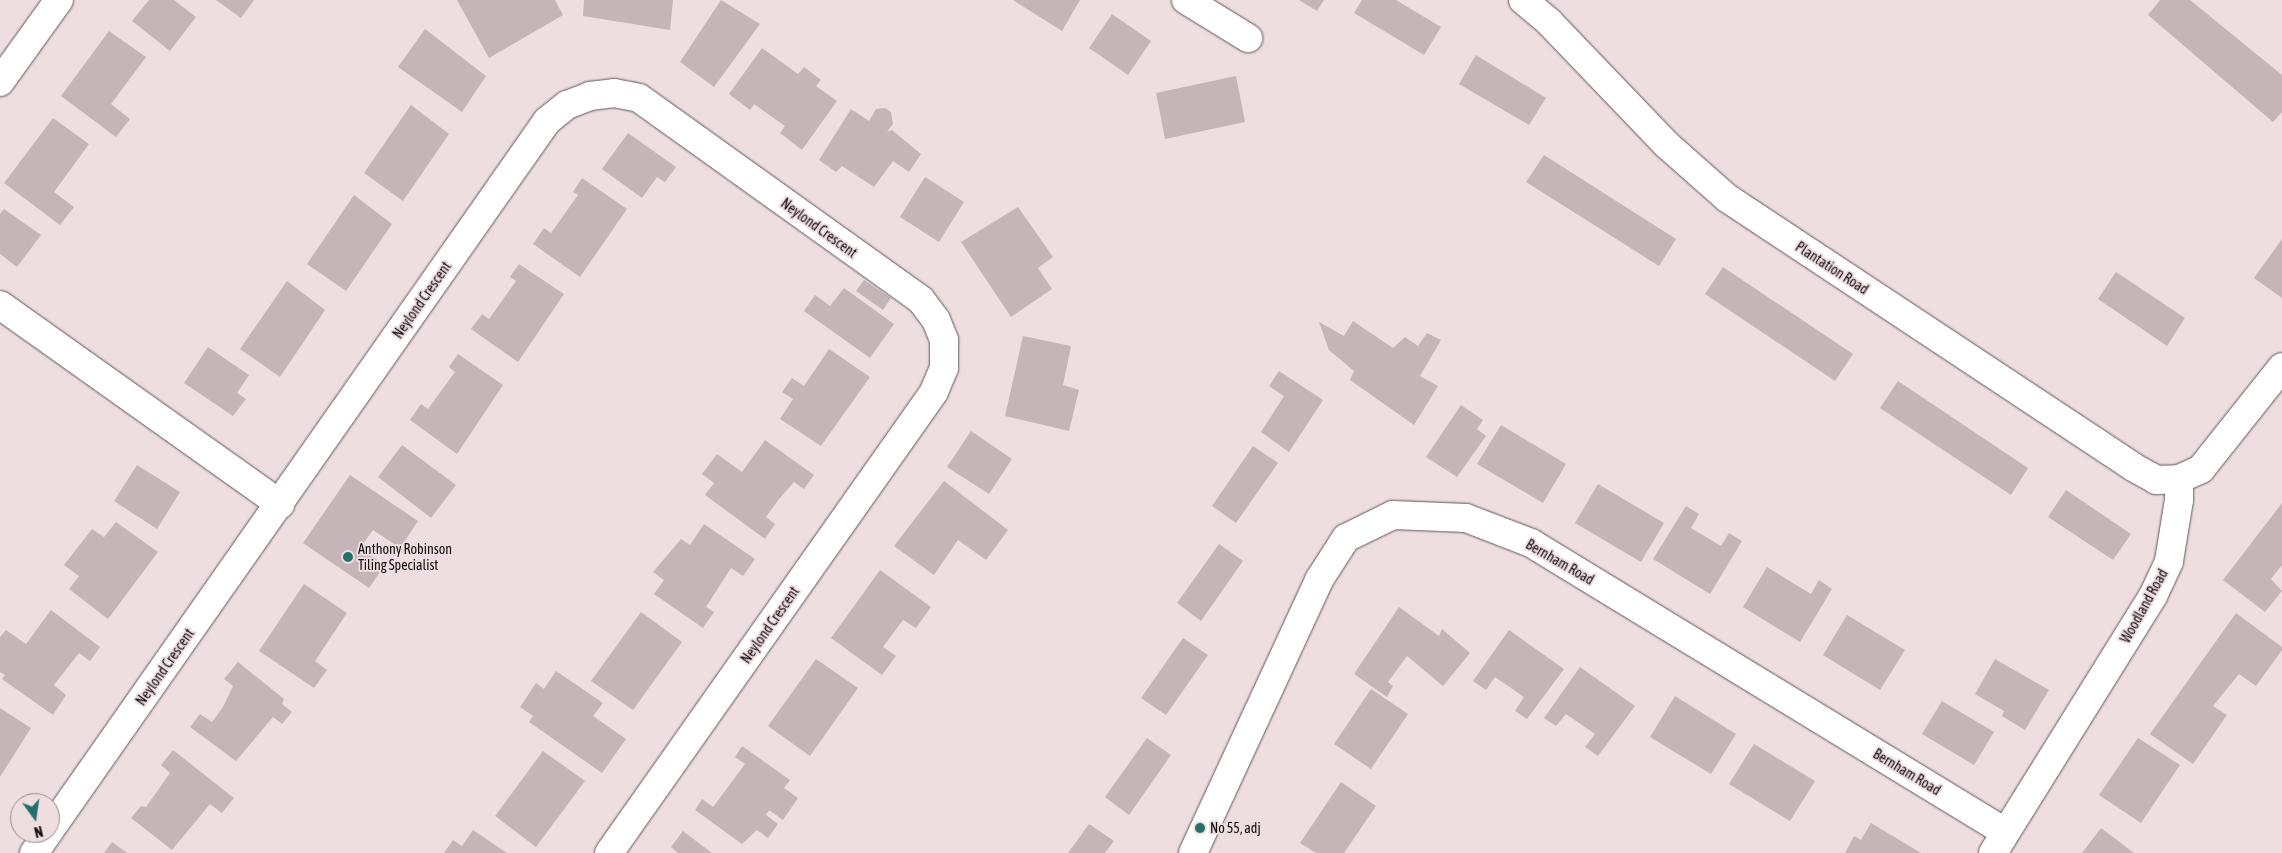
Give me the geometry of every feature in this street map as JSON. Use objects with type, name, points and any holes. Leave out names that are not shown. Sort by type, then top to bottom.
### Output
[{"type":"street","points":[[0,82],[59,0]]},
{"type":"street","points":[[1186,0],[1248,38]]},
{"type":"street","name":"Plantation Road","points":[[1523,0],[1550,23],[1666,144],[1726,198],[2133,467],[2156,480],[2179,480]]},
{"type":"street","name":"Neylond Crescent","points":[[60,816],[547,121],[566,105],[590,96],[614,93],[639,98],[921,300],[936,320],[944,340],[944,368],[934,392],[610,853]]},
{"type":"street","points":[[0,305],[280,504]]},
{"type":"street","points":[[2179,480],[2201,469],[2282,367]]},
{"type":"street","name":"Woodland Road","points":[[1999,843],[2153,596],[2169,561],[2179,500],[2179,480]]},
{"type":"street","name":"Bernham Road","points":[[1193,853],[1319,580],[1346,538],[1393,515],[1466,518],[1531,543],[1999,843]]},
{"type":"building","points":[[149,0],[174,0],[196,17],[170,51],[132,21]]},
{"type":"building","points":[[216,0],[254,0],[241,18]]},
{"type":"building","points":[[457,0],[555,0],[563,15],[489,58]]},
{"type":"building","points":[[584,0],[673,0],[670,30],[583,16]]},
{"type":"building","points":[[721,0],[760,24],[714,87],[680,62]]},
{"type":"building","points":[[1013,0],[1080,0],[1062,31]]},
{"type":"building","points":[[1299,0],[1324,0],[1317,11]]},
{"type":"building","points":[[1362,0],[1396,0],[1441,27],[1424,55],[1354,13]]},
{"type":"building","points":[[2160,0],[2190,0],[2282,75],[2282,112],[2273,122],[2148,15]]},
{"type":"building","points":[[1112,14],[1151,41],[1128,75],[1089,48]]},
{"type":"building","points":[[425,29],[486,76],[462,112],[398,67]]},
{"type":"building","points":[[109,31],[146,57],[111,104],[130,119],[116,137],[61,96]]},
{"type":"building","points":[[762,48],[798,74],[804,67],[821,80],[816,86],[837,101],[802,150],[780,133],[785,126],[754,104],[750,110],[729,94]]},
{"type":"building","points":[[1476,55],[1546,98],[1529,125],[1459,84]]},
{"type":"building","points":[[1236,76],[1245,122],[1165,139],[1156,93]]},
{"type":"building","points":[[411,105],[449,134],[403,201],[364,173]]},
{"type":"building","points":[[885,108],[891,112],[893,124],[887,132],[892,130],[921,154],[909,172],[893,161],[874,187],[842,166],[836,172],[819,160],[851,109],[869,121],[876,109]]},
{"type":"building","points":[[53,118],[89,144],[54,192],[74,207],[60,225],[4,183]]},
{"type":"building","points":[[628,133],[676,167],[665,182],[657,177],[642,198],[602,169]]},
{"type":"building","points":[[1544,155],[1676,239],[1659,266],[1526,182]]},
{"type":"building","points":[[925,177],[964,202],[939,242],[900,217]]},
{"type":"building","points":[[582,178],[627,209],[580,277],[533,244],[544,228],[551,233],[578,195],[573,192]]},
{"type":"building","points":[[354,195],[392,224],[346,291],[307,264]]},
{"type":"building","points":[[1018,207],[1053,257],[1038,268],[1052,289],[1011,317],[961,242]]},
{"type":"building","points":[[4,209],[41,235],[17,267],[0,254],[0,214]]},
{"type":"building","points":[[2282,239],[2282,298],[2254,278]]},
{"type":"building","points":[[519,264],[564,294],[518,362],[471,329],[482,314],[489,319],[516,281],[510,277]]},
{"type":"building","points":[[1723,267],[1853,354],[1835,381],[1705,294]]},
{"type":"building","points":[[2116,272],[2185,318],[2167,346],[2098,299]]},
{"type":"building","points":[[864,280],[891,298],[883,310],[856,291]]},
{"type":"building","points":[[287,281],[325,310],[280,377],[240,349]]},
{"type":"building","points":[[844,288],[894,324],[870,358],[804,311],[815,295],[830,306]]},
{"type":"building","points":[[1353,321],[1393,348],[1405,337],[1418,346],[1427,333],[1441,340],[1420,376],[1438,386],[1414,425],[1350,380],[1354,371],[1329,350],[1319,322],[1344,336]]},
{"type":"building","points":[[1023,336],[1071,346],[1063,385],[1079,390],[1069,431],[1005,416]]},
{"type":"building","points":[[208,347],[249,375],[237,393],[246,399],[233,416],[184,383]]},
{"type":"building","points":[[829,349],[870,377],[821,446],[780,419],[793,399],[782,392],[792,378],[804,386]]},
{"type":"building","points":[[458,354],[503,385],[457,454],[410,420],[421,404],[428,409],[455,372],[449,367]]},
{"type":"building","points":[[1279,371],[1323,400],[1289,452],[1261,432],[1284,396],[1269,386]]},
{"type":"building","points":[[1898,381],[2028,468],[2011,495],[1880,408]]},
{"type":"building","points":[[1461,405],[1483,420],[1477,429],[1486,436],[1457,477],[1426,457]]},
{"type":"building","points":[[1501,425],[1566,464],[1543,503],[1477,464]]},
{"type":"building","points":[[971,431],[1012,459],[989,494],[947,467]]},
{"type":"building","points":[[765,440],[814,475],[804,489],[794,482],[779,499],[766,517],[775,524],[765,539],[705,495],[714,483],[702,474],[717,454],[742,472]]},
{"type":"building","points":[[402,445],[456,485],[431,518],[378,477]]},
{"type":"building","points":[[1253,446],[1278,463],[1236,523],[1212,506]]},
{"type":"building","points":[[137,465],[180,492],[157,529],[114,501]]},
{"type":"building","points":[[350,475],[418,521],[400,548],[373,530],[360,548],[385,565],[369,588],[303,543]]},
{"type":"building","points":[[944,481],[1008,530],[986,560],[958,540],[934,575],[894,546]]},
{"type":"building","points":[[1598,484],[1664,523],[1641,562],[1575,523]]},
{"type":"building","points":[[2066,490],[2131,534],[2113,560],[2048,517]]},
{"type":"building","points":[[2282,503],[2282,565],[2271,579],[2282,591],[2265,612],[2223,580]]},
{"type":"building","points":[[1686,506],[1699,514],[1691,528],[1721,546],[1729,533],[1742,541],[1710,594],[1653,559]]},
{"type":"building","points":[[116,522],[158,552],[108,619],[69,589],[79,576],[64,565],[92,529],[104,537]]},
{"type":"building","points":[[704,524],[755,559],[743,576],[731,568],[706,607],[714,612],[703,628],[654,594],[664,580],[653,572],[681,539],[690,545]]},
{"type":"building","points":[[1219,544],[1243,561],[1201,621],[1177,603]]},
{"type":"building","points":[[1767,567],[1811,594],[1819,580],[1832,589],[1800,642],[1743,607]]},
{"type":"building","points":[[880,570],[931,607],[916,628],[903,620],[883,647],[896,656],[882,675],[831,638]]},
{"type":"building","points":[[304,584],[347,613],[315,661],[327,670],[314,688],[259,651]]},
{"type":"building","points":[[1399,607],[1439,636],[1442,629],[1470,653],[1443,686],[1407,656],[1388,682],[1393,686],[1387,697],[1354,674]]},
{"type":"building","points":[[51,610],[100,647],[90,661],[79,653],[54,685],[66,695],[53,715],[2,679],[5,675],[0,672],[0,637],[6,630],[26,644]]},
{"type":"building","points":[[641,612],[682,642],[633,710],[591,681]]},
{"type":"building","points":[[2236,613],[2282,647],[2282,650],[2256,686],[2239,674],[2213,706],[2227,715],[2193,764],[2150,734]]},
{"type":"building","points":[[1847,615],[1905,650],[1880,690],[1823,655]]},
{"type":"building","points":[[1509,630],[1564,669],[1527,719],[1515,711],[1524,697],[1495,677],[1486,690],[1473,681]]},
{"type":"building","points":[[1183,638],[1208,655],[1166,715],[1141,698]]},
{"type":"building","points":[[816,659],[858,688],[810,756],[768,726]]},
{"type":"building","points":[[1995,659],[2049,690],[2025,730],[2002,716],[2004,711],[1975,694]]},
{"type":"building","points":[[238,662],[284,699],[282,704],[292,712],[282,724],[273,717],[236,761],[190,727],[200,714],[212,722],[223,707],[233,686],[224,679]]},
{"type":"building","points":[[1580,667],[1635,706],[1598,756],[1585,747],[1595,734],[1566,714],[1556,726],[1544,718]]},
{"type":"building","points":[[556,671],[603,703],[593,716],[626,739],[602,773],[529,722],[533,716],[520,707],[536,683],[544,689]]},
{"type":"building","points":[[1371,689],[1408,714],[1371,769],[1334,744]]},
{"type":"building","points":[[1675,696],[1736,734],[1711,774],[1650,737]]},
{"type":"building","points":[[1942,701],[1994,732],[1974,765],[1922,734]]},
{"type":"building","points":[[0,708],[31,728],[0,777]]},
{"type":"building","points":[[1147,738],[1171,755],[1129,815],[1105,797]]},
{"type":"building","points":[[2138,738],[2180,765],[2141,823],[2099,795]]},
{"type":"building","points":[[1754,744],[1815,781],[1790,821],[1729,784]]},
{"type":"building","points":[[742,746],[790,780],[784,788],[798,798],[783,820],[769,810],[766,815],[778,824],[768,838],[757,830],[742,844],[695,810],[702,799],[713,807],[745,764],[735,757]]},
{"type":"building","points":[[173,750],[234,798],[222,813],[210,804],[172,850],[131,818],[141,806],[146,807],[170,773],[161,765]]},
{"type":"building","points":[[543,751],[585,781],[536,847],[495,816]]},
{"type":"building","points":[[1341,782],[1376,806],[1344,853],[1316,853],[1300,843]]},
{"type":"building","points":[[1871,823],[1921,853],[1845,853],[1854,836],[1861,840]]},
{"type":"building","points":[[1089,824],[1114,841],[1105,853],[1068,853]]},
{"type":"building","points":[[2101,828],[2134,853],[2082,853]]},
{"type":"building","points":[[473,830],[507,853],[444,853],[453,840],[462,846]]},
{"type":"building","points":[[683,831],[712,853],[678,853],[671,847]]},
{"type":"building","points":[[112,842],[127,853],[104,853]]},
{"type":"place","name":"Anthony Robinson Tiling Specialist","points":[[348,557]]},
{"type":"place","name":"No 55, adj","points":[[1200,828]]}]
